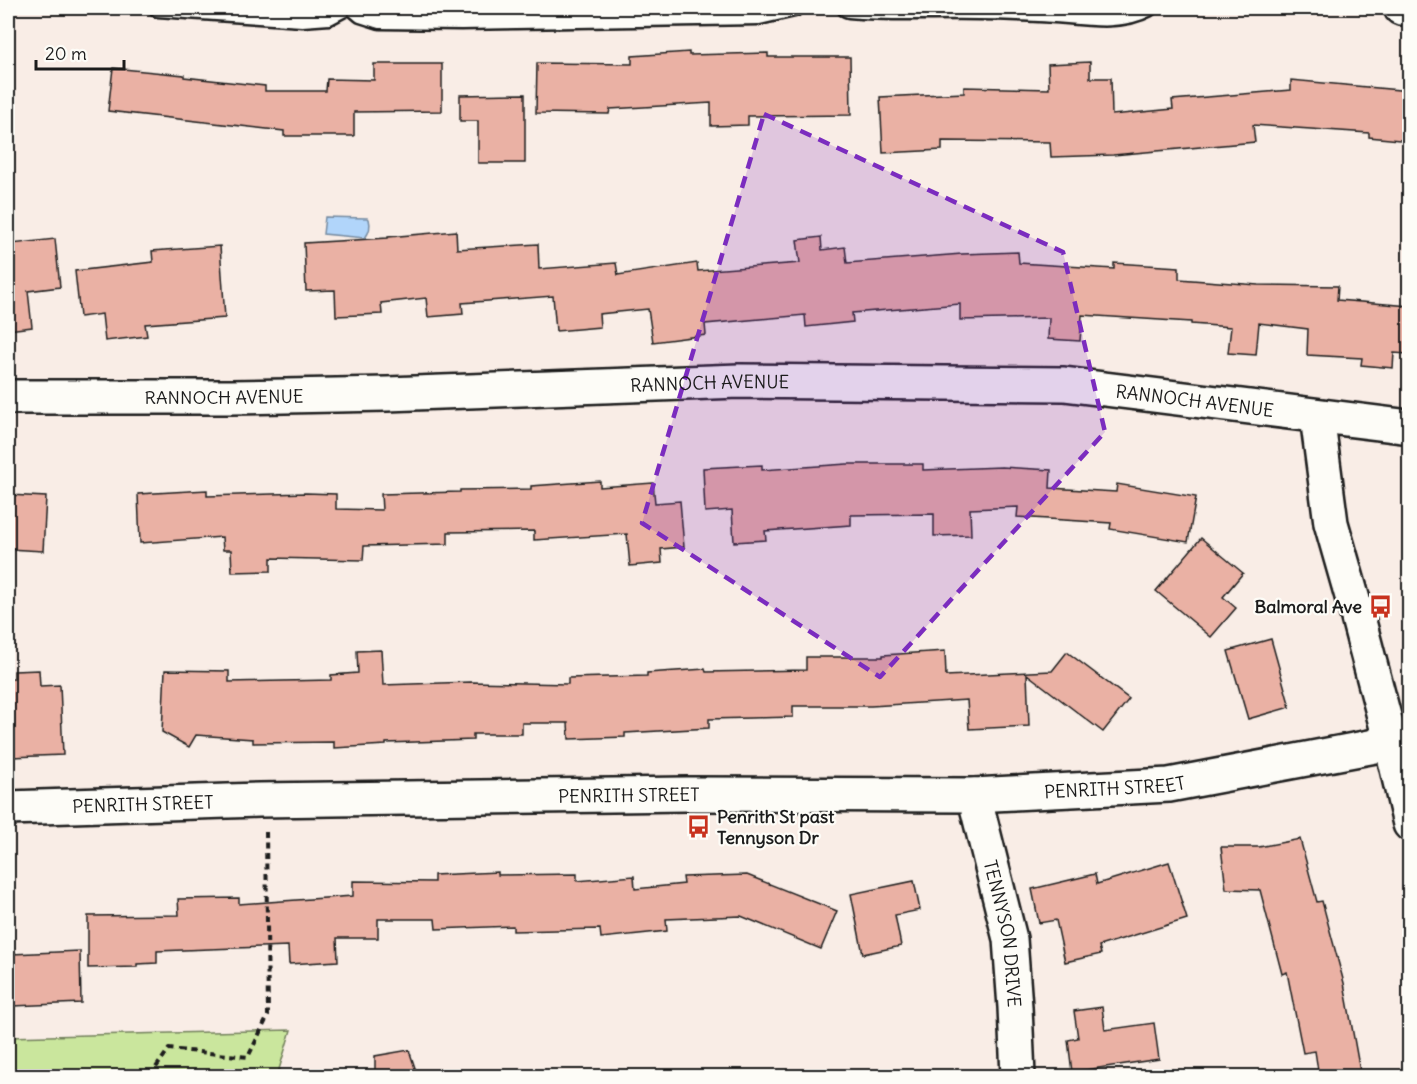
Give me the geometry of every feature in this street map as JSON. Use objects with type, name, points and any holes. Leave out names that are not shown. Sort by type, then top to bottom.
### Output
[{"type":"street","points":[[1401,8],[1410,8]]},
{"type":"street","name":"RANNOCH AVENUE","points":[[8,397],[387,394],[739,381],[1064,384],[1410,427]]},
{"type":"street","points":[[1317,416],[1331,523],[1357,614],[1410,825]]},
{"type":"street","name":"PENRITH STREET","points":[[8,808],[265,800],[687,794],[974,795],[1169,785],[1390,743]]},
{"type":"street","name":"TENNYSON DRIVE","points":[[974,795],[1010,939],[1018,1077]]},
{"type":"lane","points":[[158,8],[302,18],[329,16],[344,8]]},
{"type":"lane","points":[[354,8],[361,14],[380,20],[461,21],[759,16],[795,8]]},
{"type":"lane","points":[[846,8],[879,12],[1038,12],[1112,18],[1137,14],[1148,8]]},
{"type":"path","points":[[150,1077],[169,1049],[248,1057],[268,1016],[265,800]]},
{"type":"highlighted area","points":[[764,114],[1063,252],[1105,432],[880,677],[642,523]]},
{"type":"green space","points":[[291,1030],[277,1076],[8,1076],[8,1037]]},
{"type":"water","points":[[325,217],[367,218],[370,222],[369,232],[365,238],[323,234]]},
{"type":"building","points":[[689,52],[689,55],[768,53],[768,57],[850,57],[851,115],[748,116],[748,125],[711,126],[711,103],[610,109],[609,114],[536,113],[537,63],[632,64],[632,56]]},
{"type":"building","points":[[1090,62],[1090,78],[1111,78],[1112,115],[1173,109],[1172,100],[1291,90],[1291,80],[1410,91],[1410,141],[1369,137],[1369,133],[1253,125],[1255,142],[1113,155],[1051,157],[1050,142],[942,141],[942,150],[883,153],[880,97],[964,93],[964,87],[1049,89],[1048,64]]},
{"type":"building","points":[[374,64],[442,64],[442,111],[354,112],[354,136],[284,136],[284,131],[108,111],[113,68],[265,86],[265,91],[326,91],[327,79],[374,80]]},
{"type":"building","points":[[525,94],[525,163],[478,163],[478,121],[460,121],[460,95]]},
{"type":"building","points":[[456,231],[457,249],[538,244],[539,269],[616,263],[618,275],[697,263],[698,271],[800,263],[797,240],[821,237],[822,250],[845,247],[847,263],[1018,252],[1019,263],[1114,269],[1114,263],[1179,267],[1179,279],[1258,285],[1338,286],[1337,300],[1410,306],[1408,354],[1394,353],[1393,368],[1361,365],[1362,358],[1307,355],[1308,329],[1259,323],[1256,355],[1228,353],[1231,327],[1082,315],[1080,341],[1048,339],[1049,318],[960,320],[960,304],[852,313],[853,322],[806,327],[805,315],[705,324],[706,335],[653,342],[648,309],[599,314],[600,327],[556,331],[553,296],[462,303],[463,314],[428,317],[426,298],[381,303],[382,314],[336,316],[335,290],[306,291],[304,243]]},
{"type":"building","points":[[55,239],[60,287],[28,291],[32,327],[8,330],[8,246]]},
{"type":"building","points":[[220,246],[225,318],[145,324],[147,336],[105,341],[102,314],[80,317],[75,271],[153,262],[152,251]]},
{"type":"building","points":[[847,464],[923,464],[923,470],[1002,467],[1051,470],[1050,488],[1116,492],[1117,484],[1196,497],[1188,542],[1110,529],[1111,523],[1017,517],[1018,507],[970,509],[971,535],[934,536],[934,514],[851,515],[851,525],[765,531],[766,540],[734,542],[732,510],[705,512],[703,468],[762,465],[762,470]]},
{"type":"building","points":[[600,481],[600,487],[653,483],[655,503],[680,501],[684,547],[661,549],[662,563],[630,566],[627,534],[534,540],[534,531],[448,532],[448,544],[364,546],[363,560],[271,558],[271,571],[232,572],[231,550],[223,550],[222,537],[140,543],[138,494],[207,490],[207,496],[336,494],[336,509],[382,510],[381,494],[531,489],[531,486]]},
{"type":"building","points":[[8,495],[46,497],[43,551],[8,549]]},
{"type":"building","points":[[1201,538],[1243,573],[1223,597],[1236,608],[1211,637],[1156,591]]},
{"type":"building","points":[[1271,639],[1290,707],[1248,719],[1228,651]]},
{"type":"building","points":[[381,650],[383,685],[471,682],[568,684],[568,678],[647,676],[647,673],[705,669],[706,672],[806,670],[806,657],[883,657],[883,655],[945,651],[946,676],[1052,671],[1067,652],[1129,699],[1103,732],[1027,674],[1029,726],[969,729],[967,700],[871,706],[793,706],[793,717],[709,719],[709,728],[625,733],[625,737],[569,739],[568,723],[522,723],[522,734],[473,734],[473,740],[386,743],[386,745],[334,748],[334,742],[253,743],[253,739],[196,735],[189,747],[162,732],[165,670],[229,671],[229,682],[331,680],[331,675],[358,673],[357,651]]},
{"type":"building","points":[[39,670],[40,686],[60,685],[63,755],[11,757],[8,679],[14,679],[14,671]]},
{"type":"building","points":[[1300,839],[1317,902],[1322,901],[1344,983],[1361,1077],[1319,1077],[1315,1051],[1303,1053],[1287,972],[1282,974],[1260,890],[1226,889],[1221,847],[1259,847]]},
{"type":"building","points":[[1169,862],[1187,919],[1099,946],[1101,954],[1065,962],[1056,920],[1039,923],[1032,889],[1095,874],[1097,884]]},
{"type":"building","points":[[498,872],[498,875],[577,874],[577,881],[634,876],[635,889],[684,884],[683,877],[747,875],[837,911],[821,949],[741,916],[666,919],[667,931],[601,938],[600,929],[513,931],[513,926],[436,929],[435,919],[378,919],[378,938],[337,938],[338,961],[289,964],[288,946],[157,951],[157,963],[137,964],[137,967],[88,968],[88,916],[179,915],[178,899],[239,898],[239,904],[353,896],[353,881],[434,882],[434,875]]},
{"type":"building","points":[[914,881],[920,910],[895,915],[901,946],[863,954],[851,894]]},
{"type":"building","points":[[80,951],[81,1003],[13,1006],[12,954]]},
{"type":"building","points":[[1102,1007],[1105,1030],[1154,1023],[1159,1059],[1072,1072],[1068,1040],[1078,1038],[1074,1011]]},
{"type":"building","points":[[409,1050],[418,1077],[375,1077],[375,1056]]},
{"type":"place","name":"Balmoral Ave","points":[[1380,606]]},
{"type":"place","name":"Penrith St past Tennyson Dr","points":[[699,826]]}]
